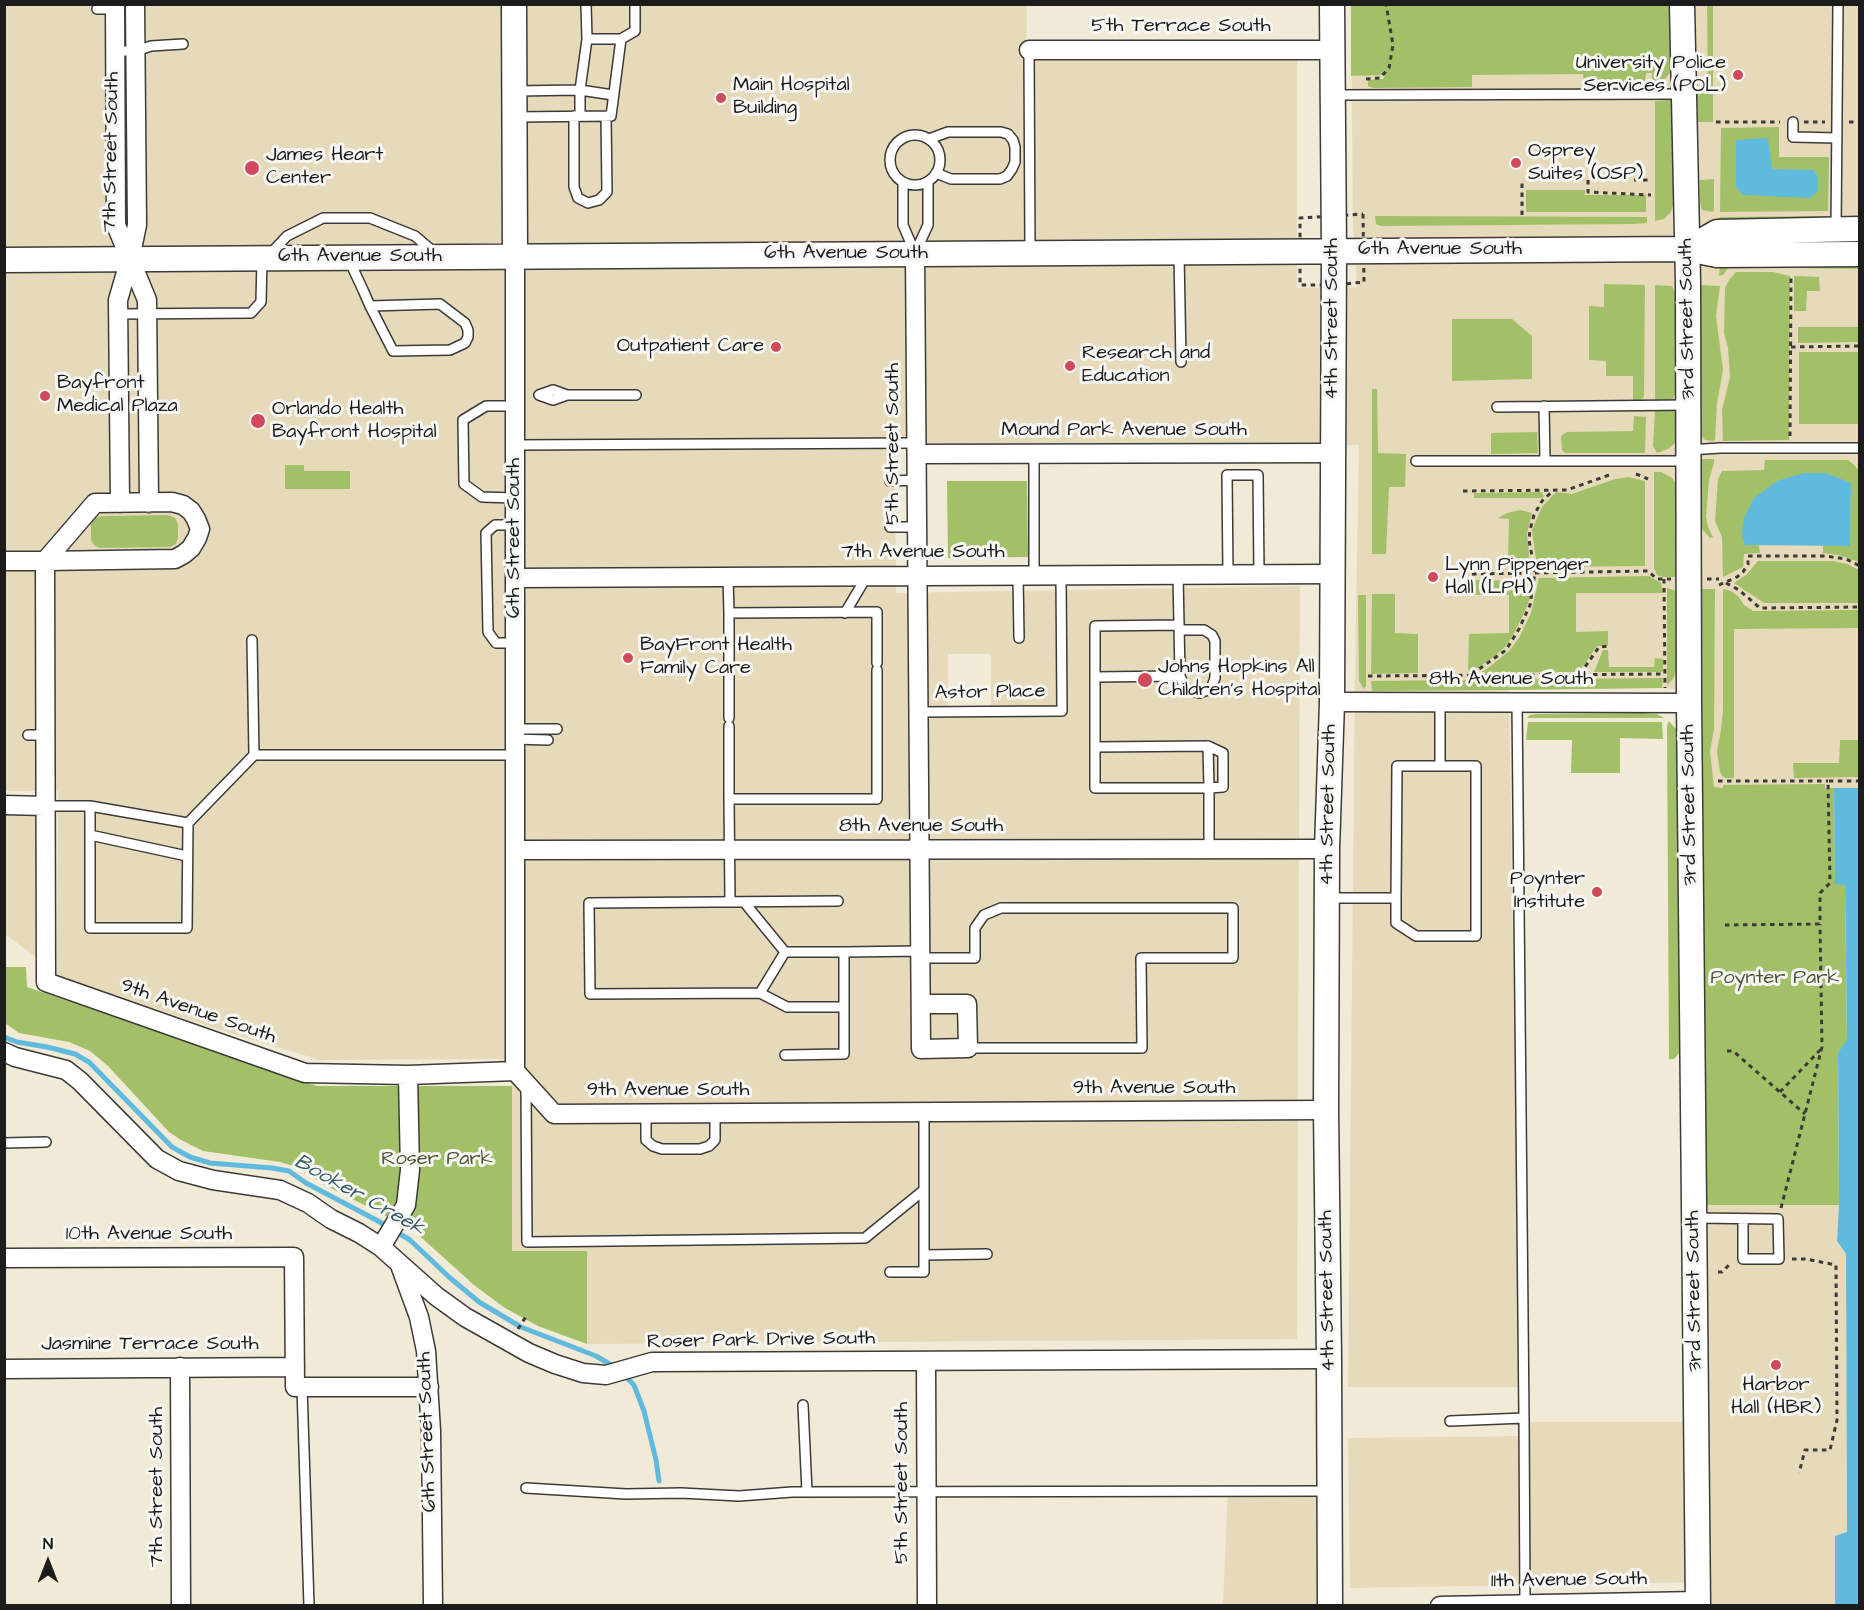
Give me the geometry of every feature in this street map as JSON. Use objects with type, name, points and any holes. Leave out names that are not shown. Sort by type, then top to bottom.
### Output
[{"type":"street","name":"7th Street South","points":[[130,259],[136,225],[135,4]]},
{"type":"street","name":"6th Street South","points":[[514,4],[515,256],[525,397],[515,445],[515,850],[521,1077]]},
{"type":"street","name":"4th Street South","points":[[1330,1605],[1326,1110],[1327,849],[1332,702],[1334,250],[1332,4]]},
{"type":"street","name":"3rd Street South","points":[[1682,4],[1688,249],[1689,703],[1698,1603]]},
{"type":"street","name":"7th Street South","points":[[115,7],[116,225],[130,259]]},
{"type":"street","name":"5th Terrace South","points":[[1029,50],[1332,50]]},
{"type":"street","points":[[1688,249],[1717,232],[1848,229]]},
{"type":"street","name":"6th Avenue South","points":[[4,260],[1334,250],[1688,249],[1717,255],[1860,254]]},
{"type":"street","name":"5th Street South","points":[[915,253],[921,1049],[968,1048]]},
{"type":"street","points":[[130,259],[147,300],[149,502]]},
{"type":"street","points":[[120,503],[118,300],[130,259]]},
{"type":"street","name":"Mound Park Avenue South","points":[[917,448],[1034,454],[1332,453]]},
{"type":"street","points":[[4,561],[45,561],[175,559],[184,555],[197,538],[200,528],[190,511],[183,505],[172,502],[95,503],[45,561],[37,735],[46,806],[4,805]]},
{"type":"street","name":"7th Avenue South","points":[[515,578],[1332,574]]},
{"type":"street","name":"8th Avenue South","points":[[1332,702],[1689,703]]},
{"type":"street","name":"9th Avenue South","points":[[46,806],[46,982],[305,1073],[521,1077],[554,1114],[1326,1110]]},
{"type":"street","name":"8th Avenue South","points":[[515,850],[1327,849]]},
{"type":"street","points":[[921,1004],[967,1004],[968,1048]]},
{"type":"street","name":"Roser Park Drive South","points":[[4,1052],[66,1070],[80,1081],[157,1159],[179,1171],[213,1180],[280,1190],[308,1203],[331,1220],[384,1241],[399,1264],[465,1317],[502,1339],[555,1364],[583,1373],[606,1375],[652,1362],[1329,1359]]},
{"type":"street","points":[[384,1241],[406,1205],[410,1170],[408,1075]]},
{"type":"street","name":"10th Avenue South","points":[[4,1258],[294,1257],[296,1367]]},
{"type":"street","name":"6th Street South","points":[[399,1264],[419,1317],[426,1351],[431,1431],[433,1605]]},
{"type":"street","name":"5th Street South","points":[[926,1361],[927,1605]]},
{"type":"street","name":"7th Street South","points":[[180,1367],[181,1605]]},
{"type":"street","points":[[296,1367],[299,1387],[429,1387]]},
{"type":"street","name":"Jasmine Terrace South","points":[[4,1369],[296,1367]]},
{"type":"street","name":"11th Avenue South","points":[[1440,1605],[1698,1603]]},
{"type":"lane","points":[[586,4],[587,39],[577,116],[574,187],[578,198],[588,203],[598,200],[607,192],[606,116]]},
{"type":"lane","points":[[587,39],[621,39],[635,31],[635,4]]},
{"type":"lane","points":[[1838,4],[1837,138],[1848,229]]},
{"type":"lane","points":[[97,9],[115,7]]},
{"type":"lane","points":[[515,117],[610,116],[621,39]]},
{"type":"lane","points":[[116,51],[136,51],[151,46],[183,44]]},
{"type":"lane","points":[[1029,50],[1030,252]]},
{"type":"lane","points":[[515,91],[580,90],[613,95]]},
{"type":"lane","points":[[1333,95],[1684,94]]},
{"type":"lane","points":[[1793,122],[1793,137],[1837,138]]},
{"type":"lane","points":[[929,139],[948,132],[1001,132],[1013,140],[1015,147],[1015,162],[1012,170],[1000,179],[951,179],[936,173]]},
{"type":"lane","points":[[913,135],[929,139],[939,152],[940,160],[936,173],[928,182],[914,186],[903,182],[893,173],[890,165],[892,149],[905,137],[913,135]]},
{"type":"lane","points":[[903,182],[903,225],[915,253]]},
{"type":"lane","points":[[915,253],[928,225],[928,182]]},
{"type":"lane","points":[[119,314],[251,313],[261,302],[264,258],[287,236],[323,218],[370,218],[415,236],[439,257]]},
{"type":"lane","points":[[1179,251],[1181,362]]},
{"type":"lane","points":[[348,258],[370,306],[393,351],[450,350],[465,343],[468,337],[465,323],[440,304],[370,306]]},
{"type":"lane","points":[[515,498],[482,497],[464,484],[463,420],[486,406],[553,390],[567,395],[636,395]]},
{"type":"lane","points":[[1497,407],[1689,405]]},
{"type":"lane","points":[[1544,406],[1545,460]]},
{"type":"lane","points":[[515,445],[917,448]]},
{"type":"lane","points":[[1416,461],[1689,456],[1720,447],[1860,448]]},
{"type":"lane","points":[[1018,638],[1026,575],[1034,454]]},
{"type":"lane","points":[[1228,574],[1227,475],[1258,475],[1259,574]]},
{"type":"lane","points":[[890,481],[917,480]]},
{"type":"lane","points":[[515,525],[495,525],[486,533],[488,632],[496,643],[515,643]]},
{"type":"lane","points":[[890,527],[917,527]]},
{"type":"lane","name":"Astor Place","points":[[919,712],[1062,711],[1061,574]]},
{"type":"lane","points":[[1095,747],[1208,746],[1223,753],[1223,787],[1095,788],[1095,747],[1095,677],[1095,626],[1179,628],[1204,630],[1212,635],[1215,641],[1215,678],[1208,690],[1199,693],[1190,691],[1184,686],[1180,676],[1179,628],[1178,574]]},
{"type":"lane","points":[[845,613],[867,575]]},
{"type":"lane","points":[[728,576],[730,902]]},
{"type":"lane","points":[[729,613],[877,612],[877,799],[729,799]]},
{"type":"lane","points":[[252,640],[254,755]]},
{"type":"lane","points":[[1095,677],[1180,676]]},
{"type":"lane","points":[[1440,702],[1440,766]]},
{"type":"lane","points":[[1517,702],[1524,1604]]},
{"type":"lane","points":[[515,741],[557,729]]},
{"type":"lane","points":[[90,806],[90,928],[188,928],[188,823],[254,755],[548,740]]},
{"type":"lane","points":[[1208,746],[1209,849]]},
{"type":"lane","points":[[1397,766],[1476,766],[1476,936],[1416,936],[1396,923],[1396,898],[1397,766]]},
{"type":"lane","points":[[46,806],[90,806],[188,823]]},
{"type":"lane","points":[[90,835],[188,856]]},
{"type":"lane","points":[[1327,898],[1396,898]]},
{"type":"lane","points":[[838,901],[589,903],[590,994],[760,993],[787,1007],[844,1007]]},
{"type":"lane","points":[[744,902],[785,952]]},
{"type":"lane","points":[[785,952],[920,954],[975,958],[975,928],[984,915],[1001,908],[1233,908],[1233,958],[1141,958],[1142,1048],[968,1048]]},
{"type":"lane","points":[[760,993],[785,952]]},
{"type":"lane","points":[[784,1055],[844,1054],[844,952]]},
{"type":"lane","points":[[521,1077],[527,1242],[865,1238],[924,1190]]},
{"type":"lane","points":[[646,1114],[646,1140],[653,1146],[662,1149],[700,1149],[709,1146],[715,1140],[715,1113]]},
{"type":"lane","points":[[890,1272],[924,1272],[924,1113]]},
{"type":"lane","points":[[4,1143],[46,1142]]},
{"type":"lane","points":[[1695,1218],[1778,1219],[1779,1259],[1743,1259],[1743,1219]]},
{"type":"lane","points":[[924,1255],[987,1254]]},
{"type":"lane","points":[[299,1387],[309,1605]]},
{"type":"lane","points":[[803,1405],[807,1492]]},
{"type":"lane","points":[[1450,1421],[1524,1418]]},
{"type":"lane","points":[[526,1488],[626,1494],[681,1493],[739,1496],[807,1492],[1329,1491]]},
{"type":"path","points":[[1366,79],[1380,78],[1389,68],[1394,45],[1386,4]]},
{"type":"path","points":[[1522,180],[1522,215]]},
{"type":"path","points":[[1587,180],[1587,192],[1651,195]]},
{"type":"path","points":[[1634,180],[1651,180]]},
{"type":"path","points":[[1790,447],[1791,273]]},
{"type":"path","points":[[1791,347],[1860,346]]},
{"type":"path","points":[[1464,491],[1568,490],[1619,472]]},
{"type":"path","points":[[1631,472],[1648,479]]},
{"type":"path","points":[[1470,675],[1506,650],[1530,605],[1535,572],[1529,540],[1530,530],[1534,515],[1542,501],[1554,490]]},
{"type":"path","points":[[1719,585],[1743,572],[1748,564],[1748,556],[1825,556],[1846,559],[1860,566]]},
{"type":"path","points":[[1472,574],[1648,571],[1657,579],[1719,579]]},
{"type":"path","points":[[1664,579],[1665,703]]},
{"type":"path","points":[[1726,583],[1739,590],[1760,608],[1860,608]]},
{"type":"path","points":[[1580,674],[1599,646],[1608,646]]},
{"type":"path","points":[[1368,676],[1665,674]]},
{"type":"path","points":[[1718,781],[1860,781]]},
{"type":"path","points":[[1778,1219],[1822,1047],[1820,893],[1830,883],[1828,781]]},
{"type":"path","points":[[1725,925],[1820,924]]},
{"type":"path","points":[[1780,1092],[1822,1047]]},
{"type":"path","points":[[1727,1051],[1733,1051],[1805,1114]]},
{"type":"path","points":[[1779,1259],[1806,1259],[1836,1266],[1837,1420],[1830,1450],[1805,1450],[1799,1473]]},
{"type":"path","points":[[516,1333],[527,1316]]},
{"type":"shaded area","points":[[1027,4],[1026,57],[1297,57],[1297,288],[1357,287],[1353,223],[1351,5],[1859,5],[1860,788],[1834,788],[1835,884],[1703,945],[1702,691],[1662,688],[1509,690],[1520,1387],[1348,1387],[1359,445],[895,447],[896,593],[1300,586],[1297,1339],[587,1344],[587,1251],[512,1251],[512,1086],[499,1059],[320,1060],[57,976],[58,791],[5,791],[4,5]],"holes":[[[948,654],[991,654],[991,706],[948,706]]]},
{"type":"shaded area","points":[[5,815],[37,816],[37,958],[5,934]]},
{"type":"shaded area","points":[[1703,1205],[1839,1205],[1837,1241],[1846,1254],[1847,1532],[1835,1537],[1835,1605],[1707,1605],[1706,1582],[1350,1588],[1348,1438],[1526,1436],[1527,1422],[1704,1422]]},
{"type":"shaded area","points":[[1321,1486],[1321,1605],[1223,1606],[1228,1488]]},
{"type":"green space","points":[[1351,5],[1670,5],[1671,72],[1663,81],[1652,81],[1652,73],[1646,73],[1645,82],[1584,83],[1583,74],[1472,75],[1472,87],[1373,88],[1368,86],[1368,80],[1383,79],[1385,75],[1351,76]]},
{"type":"green space","points":[[1707,5],[1713,5],[1713,122],[1698,122],[1697,94],[1708,87]]},
{"type":"green space","points":[[1675,100],[1675,198],[1671,212],[1664,219],[1655,221],[1655,101]]},
{"type":"green space","points":[[1779,127],[1779,157],[1829,157],[1828,211],[1720,212],[1721,128]]},
{"type":"green space","points":[[1714,179],[1714,210],[1713,212],[1702,210],[1700,180]]},
{"type":"green space","points":[[1526,190],[1585,190],[1585,195],[1646,195],[1646,212],[1526,212]]},
{"type":"green space","points":[[1375,216],[1647,217],[1647,223],[1381,226],[1376,224]]},
{"type":"green space","points":[[1719,217],[1829,217],[1826,223],[1719,222]]},
{"type":"green space","points":[[1859,262],[1859,269],[1797,268],[1766,264],[1735,265],[1719,276],[1720,264]]},
{"type":"green space","points":[[1736,272],[1773,272],[1790,276],[1789,440],[1723,441],[1722,410],[1730,377],[1728,348],[1724,333],[1725,288]]},
{"type":"green space","points":[[1794,276],[1819,277],[1820,291],[1807,291],[1806,311],[1794,311]]},
{"type":"green space","points":[[1604,284],[1645,285],[1644,396],[1640,400],[1633,400],[1633,376],[1606,376],[1606,361],[1589,360],[1589,306],[1604,307]]},
{"type":"green space","points":[[1655,285],[1672,286],[1676,295],[1675,394],[1673,399],[1655,401]]},
{"type":"green space","points":[[1699,285],[1720,286],[1716,316],[1723,370],[1717,403],[1715,440],[1713,441],[1705,440],[1700,434]]},
{"type":"green space","points":[[1452,319],[1512,319],[1532,336],[1532,379],[1452,381]]},
{"type":"green space","points":[[1798,327],[1859,327],[1859,342],[1798,343]]},
{"type":"green space","points":[[1799,352],[1858,352],[1859,424],[1799,424]]},
{"type":"green space","points":[[1372,389],[1377,389],[1378,453],[1406,454],[1405,487],[1389,487],[1386,554],[1372,554]]},
{"type":"green space","points":[[1655,409],[1674,409],[1677,412],[1675,443],[1668,449],[1657,453],[1653,446]]},
{"type":"green space","points":[[1634,416],[1646,417],[1645,453],[1565,453],[1562,450],[1561,436],[1567,432],[1633,431]]},
{"type":"green space","points":[[1537,432],[1538,453],[1491,454],[1491,433]]},
{"type":"green space","points":[[1702,459],[1714,459],[1709,480],[1706,517],[1713,537],[1710,538],[1701,528]]},
{"type":"green space","points":[[1765,460],[1848,460],[1855,466],[1859,471],[1859,562],[1839,555],[1823,553],[1823,545],[1850,545],[1851,484],[1826,473],[1745,545],[1759,545],[1760,553],[1744,554],[1743,567],[1723,577],[1722,537],[1715,521],[1718,479],[1722,471],[1764,470]]},
{"type":"green space","points":[[285,465],[304,465],[304,471],[350,471],[350,489],[285,489]]},
{"type":"green space","points":[[1654,472],[1661,472],[1672,478],[1676,484],[1676,577],[1657,575],[1654,568]]},
{"type":"green space","points":[[1629,477],[1645,481],[1645,566],[1537,567],[1532,530],[1542,507],[1553,495],[1557,492],[1572,494],[1615,479]]},
{"type":"green space","points":[[947,481],[1027,481],[1028,557],[948,558]]},
{"type":"green space","points":[[1542,492],[1544,497],[1541,498],[1474,498],[1474,493]]},
{"type":"green space","points":[[1520,510],[1532,513],[1527,534],[1530,564],[1527,568],[1509,568],[1509,565],[1506,565],[1506,559],[1508,558],[1509,519],[1498,518]]},
{"type":"green space","points":[[168,515],[175,518],[178,524],[176,544],[170,547],[100,548],[95,546],[91,540],[91,524],[95,518]]},
{"type":"green space","points":[[1758,561],[1832,561],[1847,564],[1859,570],[1859,603],[1764,603],[1734,583],[1746,575]]},
{"type":"green space","points":[[1649,576],[1661,583],[1663,593],[1576,593],[1576,632],[1608,631],[1608,646],[1597,646],[1579,672],[1479,673],[1509,651],[1519,638],[1531,613],[1539,578]]},
{"type":"green space","points":[[1472,580],[1528,581],[1531,589],[1525,611],[1506,646],[1470,673],[1468,669],[1469,634],[1509,633],[1509,595],[1472,595]]},
{"type":"green space","points":[[1667,588],[1677,591],[1677,670],[1667,685]]},
{"type":"green space","name":"Poynter Park","points":[[1702,589],[1715,589],[1714,729],[1710,752],[1714,787],[1825,784],[1825,788],[1834,788],[1835,884],[1845,884],[1847,1041],[1838,1052],[1839,1205],[1703,1205]]},
{"type":"green space","points":[[1723,589],[1731,591],[1753,611],[1859,610],[1859,628],[1734,629],[1734,778],[1723,777],[1717,751],[1723,709]]},
{"type":"green space","points":[[1372,594],[1395,594],[1395,633],[1418,634],[1418,673],[1371,674]]},
{"type":"green space","points":[[1358,595],[1366,595],[1366,686],[1364,689],[1359,681]]},
{"type":"green space","points":[[1603,650],[1608,650],[1609,667],[1654,667],[1655,658],[1663,659],[1663,672],[1594,672]]},
{"type":"green space","points":[[1663,678],[1662,688],[1508,690],[1372,691],[1371,681]]},
{"type":"green space","points":[[1536,714],[1657,714],[1664,718],[1527,718]]},
{"type":"green space","points":[[1669,721],[1676,729],[1678,737],[1681,1051],[1674,1059],[1669,1059],[1667,726]]},
{"type":"green space","points":[[1528,722],[1662,722],[1663,739],[1620,738],[1620,773],[1571,773],[1572,740],[1526,740]]},
{"type":"green space","points":[[1840,740],[1859,740],[1859,777],[1794,778],[1793,763],[1839,763]]},
{"type":"green space","name":"Roser Park","points":[[5,967],[26,967],[27,987],[317,1086],[512,1086],[512,1251],[587,1251],[587,1344],[538,1326],[505,1308],[474,1285],[413,1230],[323,1184],[297,1167],[280,1162],[203,1151],[181,1140],[169,1132],[108,1066],[90,1051],[69,1042],[19,1033],[5,1023]]},
{"type":"water","points":[[1768,138],[1772,169],[1814,170],[1818,178],[1818,191],[1810,198],[1743,195],[1736,187],[1736,140]]},
{"type":"water","points":[[1804,473],[1826,473],[1851,483],[1850,546],[1745,545],[1742,534],[1744,518],[1754,498],[1777,481]]},
{"type":"water","points":[[1834,788],[1860,788],[1859,1606],[1835,1605],[1835,1536],[1847,1532],[1846,1254],[1837,1241],[1839,1205],[1838,1052],[1847,1040],[1845,885],[1835,884]]},
{"type":"waterway","name":"Booker Creek","points":[[4,1037],[17,1042],[75,1054],[89,1062],[172,1147],[190,1157],[210,1163],[289,1171],[306,1183],[410,1240],[479,1302],[521,1327],[596,1356],[615,1367]]},
{"type":"waterway","name":"Booker Creek","points":[[624,1375],[634,1385],[644,1411],[659,1481]]},
{"type":"place","name":"University Police Services (POL)","points":[[1738,75]]},
{"type":"place","name":"Main Hospital Building","points":[[721,98]]},
{"type":"place","name":"Osprey Suites (OSP)","points":[[1516,163]]},
{"type":"place","name":"James Heart Center","points":[[252,168]]},
{"type":"place","name":"Outpatient Care","points":[[776,347]]},
{"type":"place","name":"Research and Education","points":[[1070,366]]},
{"type":"place","name":"Bayfront Medical Plaza","points":[[45,396]]},
{"type":"place","name":"Orlando Health Bayfront Hospital","points":[[258,421]]},
{"type":"place","name":"Lynn Pippenger Hall (LPH)","points":[[1433,577]]},
{"type":"place","name":"BayFront Health Family Care","points":[[628,658]]},
{"type":"place","name":"Johns Hopkins All Children's Hospital","points":[[1145,680]]},
{"type":"place","name":"Poynter Institute","points":[[1597,892]]},
{"type":"place","name":"Harbor Hall (HBR)","points":[[1776,1365]]}]
